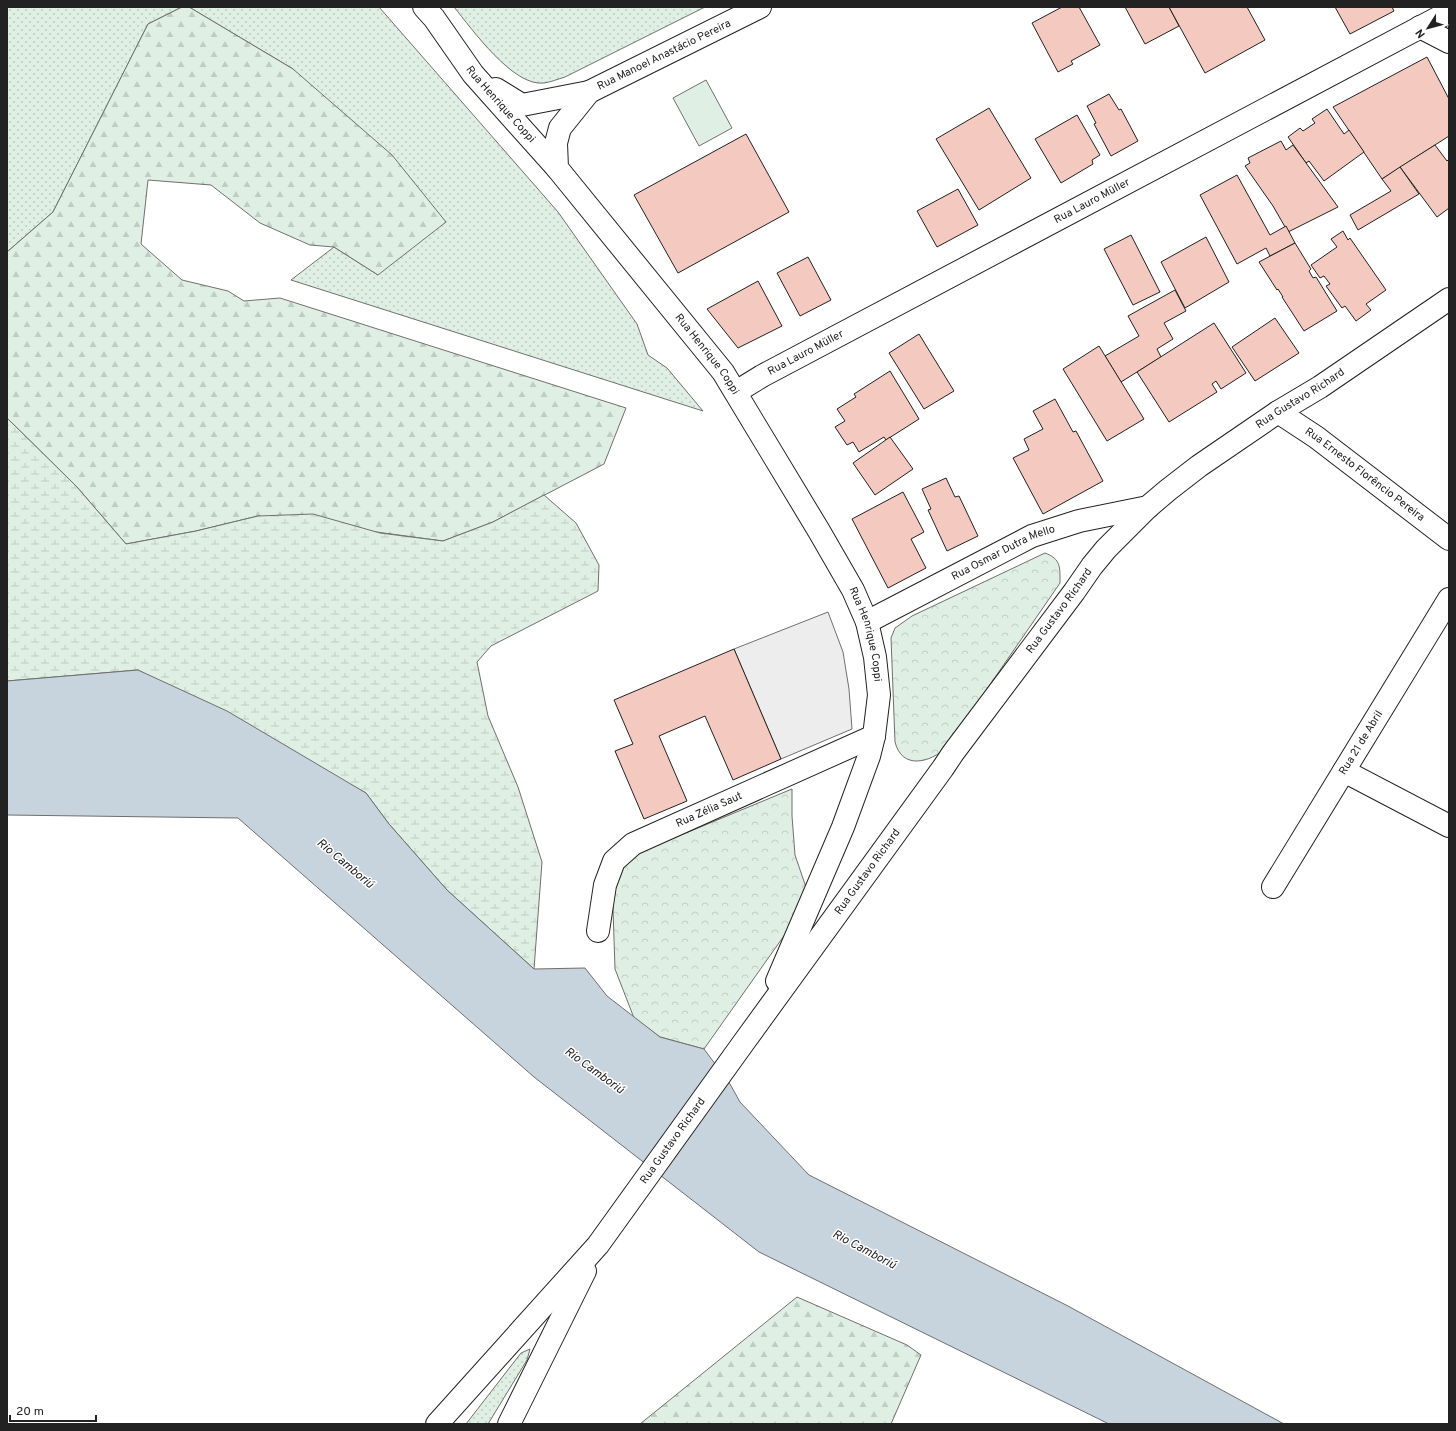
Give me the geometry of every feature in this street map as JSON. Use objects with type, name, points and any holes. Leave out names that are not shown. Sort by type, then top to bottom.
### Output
[{"type":"main road","name":"Rua Henrique Coppi","points":[[424,7],[434,18],[474,74],[557,168],[723,372],[736,392],[853,590],[867,622],[875,656],[879,695],[872,746]]},
{"type":"main road","name":"Rua Manoel Anastácio Pereira","points":[[474,74],[522,105],[589,92],[760,7]]},
{"type":"main road","name":"Rua Lauro Müller","points":[[736,392],[762,376],[1449,12]]},
{"type":"main road","points":[[1420,27],[1449,42]]},
{"type":"main road","name":"Rua Manoel Anastácio Pereira","points":[[557,168],[556,143],[560,128],[589,92]]},
{"type":"main road","name":"Rua Gustavo Richard","points":[[437,1424],[598,1245],[939,775],[953,753],[1106,549],[1148,507],[1199,466],[1278,412],[1320,387],[1449,299]]},
{"type":"main road","name":"Rua Ernesto Florêncio Pereira","points":[[1278,412],[1316,437],[1449,539]]},
{"type":"main road","name":"Rua Osmar Dutra Mello","points":[[867,622],[1032,536],[1079,521],[1148,507]]},
{"type":"main road","name":"Rua 21 de Abril","points":[[1273,887],[1449,600]]},
{"type":"main road","name":"Rua Gustavo Richard","points":[[762,1017],[843,827],[872,746]]},
{"type":"main road","name":"Rua Zélia Saut","points":[[598,931],[605,885],[614,861],[633,844],[872,746]]},
{"type":"main road","points":[[1344,771],[1449,826]]},
{"type":"main road","name":"Rua Gustavo Richard","points":[[509,1424],[598,1245]]},
{"type":"green space","points":[[7,7],[182,7],[148,24],[53,212],[7,252]]},
{"type":"green space","points":[[182,7],[189,7],[293,69],[392,155],[446,222],[378,275],[334,247],[310,245],[260,223],[211,185],[148,180],[141,244],[182,280],[228,291],[244,301],[280,298],[626,408],[604,464],[493,522],[443,541],[258,516],[196,531],[126,544],[77,487],[7,418],[7,252],[53,212],[148,24]]},
{"type":"green space","points":[[189,7],[379,7],[558,212],[637,324],[648,355],[667,368],[703,411],[291,280],[334,247],[378,275],[293,69]]},
{"type":"green space","points":[[454,7],[705,7],[565,77],[544,83],[532,82],[519,76],[507,67],[482,42]]},
{"type":"green space","points":[[706,80],[732,128],[699,146],[673,98]]},
{"type":"green space","points":[[7,418],[77,487],[126,544],[196,531],[258,516],[313,514],[380,533],[443,541],[493,522],[544,495],[576,523],[599,565],[598,591],[491,646],[477,662],[488,716],[518,787],[542,862],[534,969],[447,890],[389,824],[366,793],[138,670],[7,681]]},
{"type":"green space","points":[[1045,553],[1057,561],[1060,572],[1060,583],[947,747],[940,753],[925,760],[910,760],[904,757],[899,751],[895,742],[891,638],[895,628],[912,616]]},
{"type":"green space","points":[[792,789],[792,816],[795,855],[810,899],[704,1049],[660,1037],[634,1018],[615,969],[612,878],[628,857]]},
{"type":"green space","points":[[797,1297],[907,1345],[921,1355],[891,1424],[640,1424]]},
{"type":"green space","points":[[530,1349],[527,1360],[488,1424],[466,1424],[521,1353]]},
{"type":"shaded area","points":[[828,612],[843,652],[849,689],[852,729],[781,759],[734,649]]},
{"type":"water","name":"Rio Camboriú","points":[[138,670],[227,711],[366,793],[389,824],[447,890],[534,969],[585,968],[607,996],[660,1037],[704,1049],[730,1084],[740,1102],[809,1175],[1068,1306],[1284,1424],[1109,1424],[759,1252],[534,1077],[238,818],[7,815],[7,681]]},
{"type":"building","points":[[1062,7],[1079,7],[1100,45],[1071,61],[1073,64],[1058,72],[1032,23]]},
{"type":"building","points":[[1125,7],[1169,7],[1179,26],[1145,44]]},
{"type":"building","points":[[1169,7],[1247,7],[1265,40],[1205,73]]},
{"type":"building","points":[[1335,7],[1392,7],[1394,11],[1350,34]]},
{"type":"building","points":[[1427,57],[1449,99],[1449,136],[1382,179],[1333,107]]},
{"type":"building","points":[[1109,94],[1119,110],[1121,109],[1138,141],[1111,156],[1094,124],[1096,123],[1087,106]]},
{"type":"building","points":[[989,108],[1031,178],[979,210],[936,139]]},
{"type":"building","points":[[1327,109],[1344,134],[1349,130],[1364,152],[1324,181],[1309,161],[1306,163],[1288,137],[1300,128],[1303,131],[1315,123],[1312,119]]},
{"type":"building","points":[[1077,115],[1100,155],[1092,160],[1093,164],[1061,183],[1035,139]]},
{"type":"building","points":[[746,134],[789,212],[678,273],[634,195]]},
{"type":"building","points":[[1281,141],[1286,150],[1293,145],[1338,207],[1288,232],[1273,206],[1245,166],[1250,163],[1248,158]]},
{"type":"building","points":[[1435,145],[1447,161],[1449,159],[1449,208],[1437,217],[1400,167]]},
{"type":"building","points":[[1400,167],[1419,194],[1358,230],[1350,215],[1391,191],[1382,179]]},
{"type":"building","points":[[1237,175],[1270,235],[1286,226],[1295,243],[1270,256],[1266,248],[1237,264],[1200,195]]},
{"type":"building","points":[[958,189],[978,225],[937,247],[917,211]]},
{"type":"building","points":[[1343,231],[1348,240],[1350,238],[1386,290],[1366,304],[1371,310],[1356,321],[1345,306],[1342,308],[1326,286],[1330,284],[1324,276],[1320,278],[1311,265],[1337,247],[1331,239]]},
{"type":"building","points":[[1131,235],[1160,292],[1133,305],[1104,249]]},
{"type":"building","points":[[1206,237],[1229,282],[1185,308],[1161,262]]},
{"type":"building","points":[[1295,243],[1311,269],[1309,271],[1313,278],[1316,277],[1337,311],[1304,331],[1259,262]]},
{"type":"building","points":[[808,257],[831,300],[800,316],[777,273]]},
{"type":"building","points":[[758,281],[782,326],[738,348],[707,309]]},
{"type":"building","points":[[1175,290],[1186,311],[1164,323],[1173,339],[1157,349],[1161,357],[1121,382],[1105,356],[1139,336],[1128,316]]},
{"type":"building","points":[[1275,318],[1299,353],[1255,381],[1232,347]]},
{"type":"building","points":[[1214,323],[1246,373],[1221,389],[1216,381],[1212,384],[1217,392],[1169,422],[1137,372]]},
{"type":"building","points":[[919,334],[954,391],[924,409],[889,353]]},
{"type":"building","points":[[1099,346],[1144,419],[1107,441],[1063,369]]},
{"type":"building","points":[[890,371],[919,419],[886,440],[884,437],[859,452],[853,442],[847,445],[835,427],[845,421],[837,409],[856,397],[854,394]]},
{"type":"building","points":[[1055,399],[1073,432],[1076,431],[1103,481],[1043,514],[1013,458],[1029,450],[1024,439],[1043,429],[1033,411]]},
{"type":"building","points":[[890,437],[913,469],[875,495],[853,463]]},
{"type":"building","points":[[946,478],[955,497],[959,496],[978,536],[947,551],[928,510],[931,509],[922,489]]},
{"type":"building","points":[[903,492],[924,532],[911,539],[926,568],[888,588],[852,519]]},
{"type":"building","points":[[734,649],[781,759],[733,780],[705,716],[659,736],[687,801],[644,819],[615,751],[633,744],[614,700]]}]
